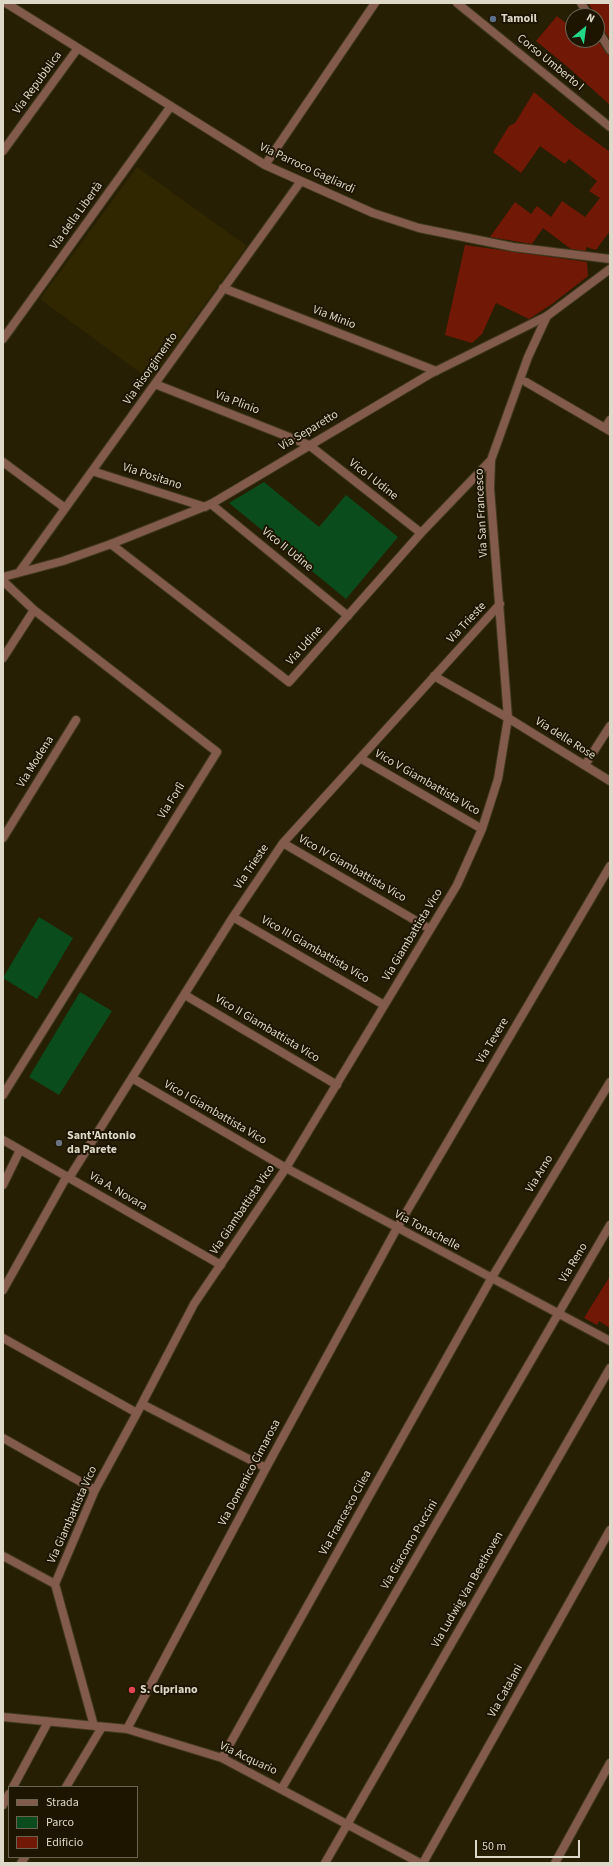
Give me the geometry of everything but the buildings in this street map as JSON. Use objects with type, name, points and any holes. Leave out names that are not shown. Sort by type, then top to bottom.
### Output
[{"type":"street","name":"Via Parroco Gagliardi","points":[[6,3],[265,165],[373,213],[419,228],[513,247],[610,259]]},
{"type":"street","points":[[265,165],[375,3]]},
{"type":"street","name":"Corso Umberto I","points":[[457,3],[610,127]]},
{"type":"street","name":"Via Repubblica","points":[[3,151],[78,48]]},
{"type":"street","name":"Via della Libertà","points":[[3,339],[171,106]]},
{"type":"street","name":"Via Risorgimento","points":[[20,571],[301,181]]},
{"type":"street","name":"Via Separetto","points":[[3,577],[20,571],[63,561],[111,544],[208,505],[436,371],[547,316],[610,268]]},
{"type":"street","name":"Via Minio","points":[[223,288],[436,371]]},
{"type":"street","name":"Via San Francesco","points":[[508,718],[490,488],[491,460],[523,370],[547,316]]},
{"type":"street","points":[[526,382],[607,429],[610,420]]},
{"type":"street","name":"Via Plinio","points":[[155,384],[310,445]]},
{"type":"street","name":"Vico I Udine","points":[[310,445],[421,533]]},
{"type":"street","name":"Via Udine","points":[[111,544],[289,682],[421,533],[491,460]]},
{"type":"street","points":[[3,462],[65,508]]},
{"type":"street","name":"Via Positano","points":[[92,471],[208,505]]},
{"type":"street","name":"Vico II Udine","points":[[208,505],[348,616]]},
{"type":"street","name":"Via Forlì","points":[[3,581],[34,610],[217,752],[3,1095]]},
{"type":"street","name":"Via Trieste","points":[[3,1290],[68,1177],[185,995],[233,917],[283,843],[500,604]]},
{"type":"street","points":[[3,658],[34,610]]},
{"type":"street","name":"Via delle Rose","points":[[434,676],[508,718],[610,781]]},
{"type":"street","name":"Via Giambattista Vico","points":[[55,1584],[95,1490],[194,1304],[286,1168],[457,885],[482,829],[498,779],[508,718]]},
{"type":"street","name":"Via Modena","points":[[3,838],[76,720]]},
{"type":"street","points":[[585,766],[610,726]]},
{"type":"street","name":"Vico V Giambattista Vico","points":[[360,758],[482,829]]},
{"type":"street","name":"Vico IV Giambattista Vico","points":[[283,843],[430,929]]},
{"type":"street","name":"Via Tevere","points":[[397,1228],[610,866]]},
{"type":"street","name":"Vico III Giambattista Vico","points":[[233,917],[384,1005]]},
{"type":"street","name":"Vico II Giambattista Vico","points":[[185,995],[337,1085]]},
{"type":"street","name":"Vico I Giambattista Vico","points":[[132,1078],[286,1168]]},
{"type":"street","name":"Via Arno","points":[[491,1279],[610,1082]]},
{"type":"street","name":"Via A. Novara","points":[[3,1140],[221,1265]]},
{"type":"street","points":[[3,1185],[20,1150]]},
{"type":"street","name":"Via Tonachelle","points":[[286,1168],[491,1279],[610,1341]]},
{"type":"street","name":"Via Reno","points":[[558,1313],[610,1225]]},
{"type":"street","name":"Via Domenico Cimarosa","points":[[127,1729],[266,1468],[397,1228]]},
{"type":"street","name":"Via Francesco Cilea","points":[[222,1758],[491,1279]]},
{"type":"street","name":"Via Giacomo Puccini","points":[[282,1788],[558,1313]]},
{"type":"street","points":[[3,1338],[137,1413]]},
{"type":"street","name":"Via Ludwig Van Beethoven","points":[[325,1863],[610,1368]]},
{"type":"street","points":[[142,1404],[266,1468]]},
{"type":"street","points":[[3,1438],[95,1490]]},
{"type":"street","name":"Via Catalani","points":[[422,1863],[610,1530]]},
{"type":"street","points":[[3,1556],[55,1584],[98,1726],[67,1786]]},
{"type":"street","name":"Via Acquario","points":[[3,1717],[127,1729],[222,1758],[282,1788],[422,1863]]},
{"type":"street","points":[[13,1786],[48,1722]]},
{"type":"street","points":[[554,1863],[610,1763]]},
{"type":"street","points":[[3,1805],[8,1796]]},
{"type":"shaded area","points":[[137,167],[247,246],[150,380],[40,299]]},
{"type":"green space","points":[[264,482],[319,527],[346,495],[398,537],[346,599],[229,503]]},
{"type":"green space","points":[[39,917],[73,938],[37,999],[3,978]]},
{"type":"green space","points":[[80,992],[112,1011],[59,1095],[29,1077]]},
{"type":"place","name":"Tamoil","points":[[493,19]]},
{"type":"place","name":"Sant'Antonio da Parete","points":[[59,1143]]},
{"type":"place","name":"S. Cipriano","points":[[132,1690]]}]
